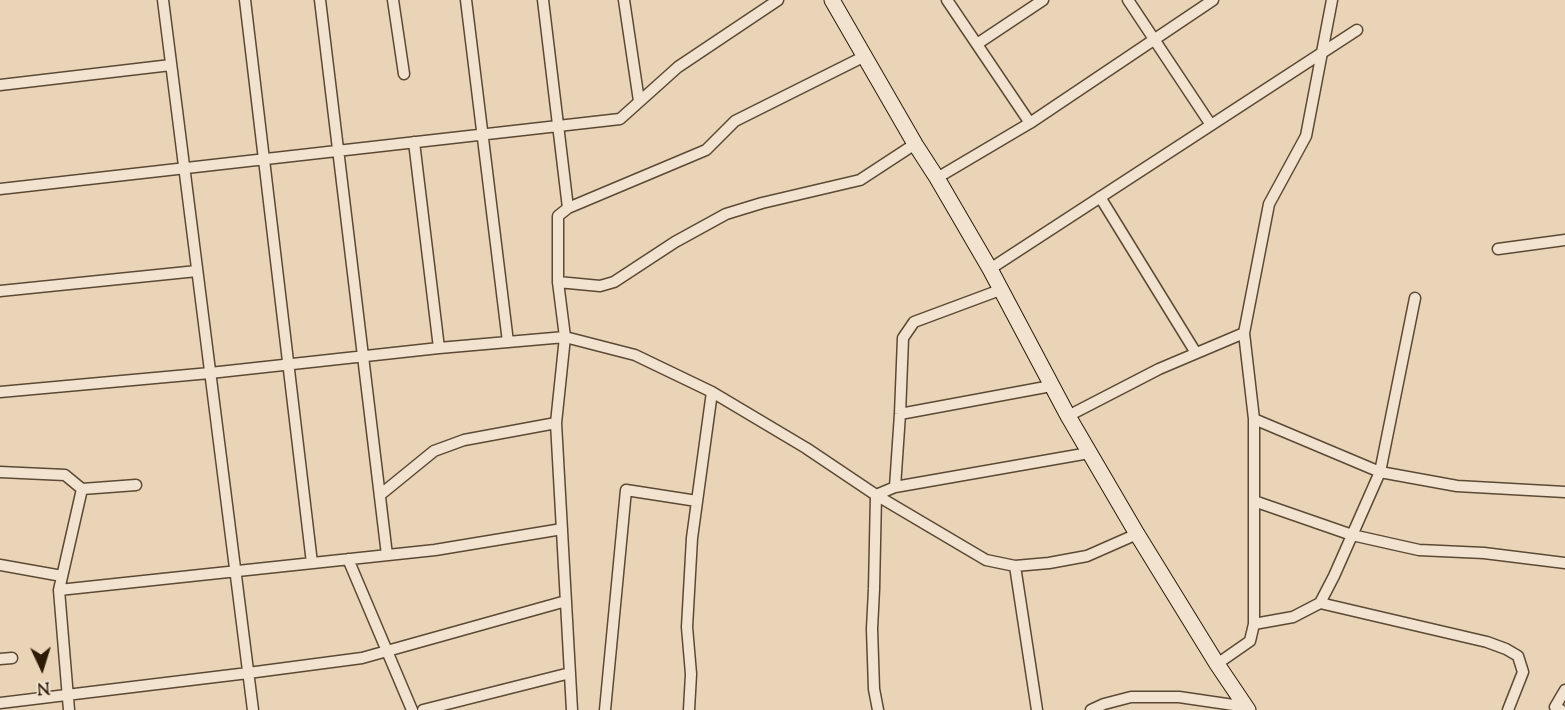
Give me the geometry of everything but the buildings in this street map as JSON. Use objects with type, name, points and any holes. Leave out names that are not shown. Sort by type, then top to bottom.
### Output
[{"type":"main road","points":[[832,0],[990,269],[1089,453],[1217,664],[1247,709]]},
{"type":"street","points":[[163,0],[252,710]]},
{"type":"street","points":[[245,0],[312,563]]},
{"type":"street","points":[[320,0],[387,555]]},
{"type":"street","points":[[393,0],[404,74]]},
{"type":"street","points":[[466,0],[507,342]]},
{"type":"street","points":[[543,0],[568,208]]},
{"type":"street","points":[[624,0],[639,101]]},
{"type":"street","points":[[0,189],[620,119],[678,67],[778,0]]},
{"type":"street","points":[[947,0],[1030,123]]},
{"type":"street","points":[[977,44],[1043,0]]},
{"type":"street","points":[[1128,0],[1211,125]]},
{"type":"street","points":[[937,178],[1030,123],[1213,0]]},
{"type":"street","points":[[1217,664],[1250,641],[1254,624],[1254,419],[1244,333],[1269,204],[1306,136],[1332,0]]},
{"type":"street","points":[[990,269],[1357,30]]},
{"type":"street","points":[[572,710],[556,423],[565,337],[558,282],[558,216],[568,208],[706,150],[735,121],[864,56]]},
{"type":"street","points":[[0,85],[171,65]]},
{"type":"street","points":[[414,142],[440,348]]},
{"type":"street","points":[[558,282],[600,286],[614,282],[675,242],[726,214],[762,202],[860,180],[915,144]]},
{"type":"street","points":[[1100,197],[1196,353]]},
{"type":"street","points":[[1498,249],[1565,240]]},
{"type":"street","points":[[0,291],[197,271]]},
{"type":"street","points":[[895,487],[903,338],[914,322],[1000,290]]},
{"type":"street","points":[[1254,624],[1293,617],[1320,603],[1334,576],[1380,472],[1415,298]]},
{"type":"street","points":[[1068,416],[1159,369],[1244,333]]},
{"type":"street","points":[[0,392],[565,337],[634,355],[712,392],[806,448],[876,495],[986,560],[1015,566],[1049,563],[1088,556],[1137,534]]},
{"type":"street","points":[[900,414],[1051,386]]},
{"type":"street","points":[[689,710],[691,674],[687,627],[692,538],[712,392]]},
{"type":"street","points":[[1254,419],[1380,472],[1457,486],[1565,492]]},
{"type":"street","points":[[380,495],[434,451],[464,440],[556,423]]},
{"type":"street","points":[[876,495],[895,487],[1089,453]]},
{"type":"street","points":[[0,472],[65,474],[82,489],[136,485]]},
{"type":"street","points":[[69,710],[59,590],[82,489]]},
{"type":"street","points":[[605,710],[626,490],[697,501]]},
{"type":"street","points":[[876,495],[872,629],[874,689],[878,710]]},
{"type":"street","points":[[1254,501],[1352,535],[1419,550],[1484,553],[1565,563]]},
{"type":"street","points":[[59,590],[435,550],[562,529]]},
{"type":"street","points":[[348,559],[412,710]]},
{"type":"street","points":[[0,565],[62,576]]},
{"type":"street","points":[[1015,566],[1037,710]]},
{"type":"street","points":[[0,703],[362,658],[566,601]]},
{"type":"street","points":[[1320,603],[1487,642],[1506,649],[1518,656],[1523,672],[1508,710]]},
{"type":"street","points":[[0,659],[12,658]]},
{"type":"street","points":[[423,710],[570,673]]},
{"type":"street","points":[[1562,710],[1555,707],[1565,690]]},
{"type":"street","points":[[1090,710],[1131,697],[1179,696],[1247,709]]}]
